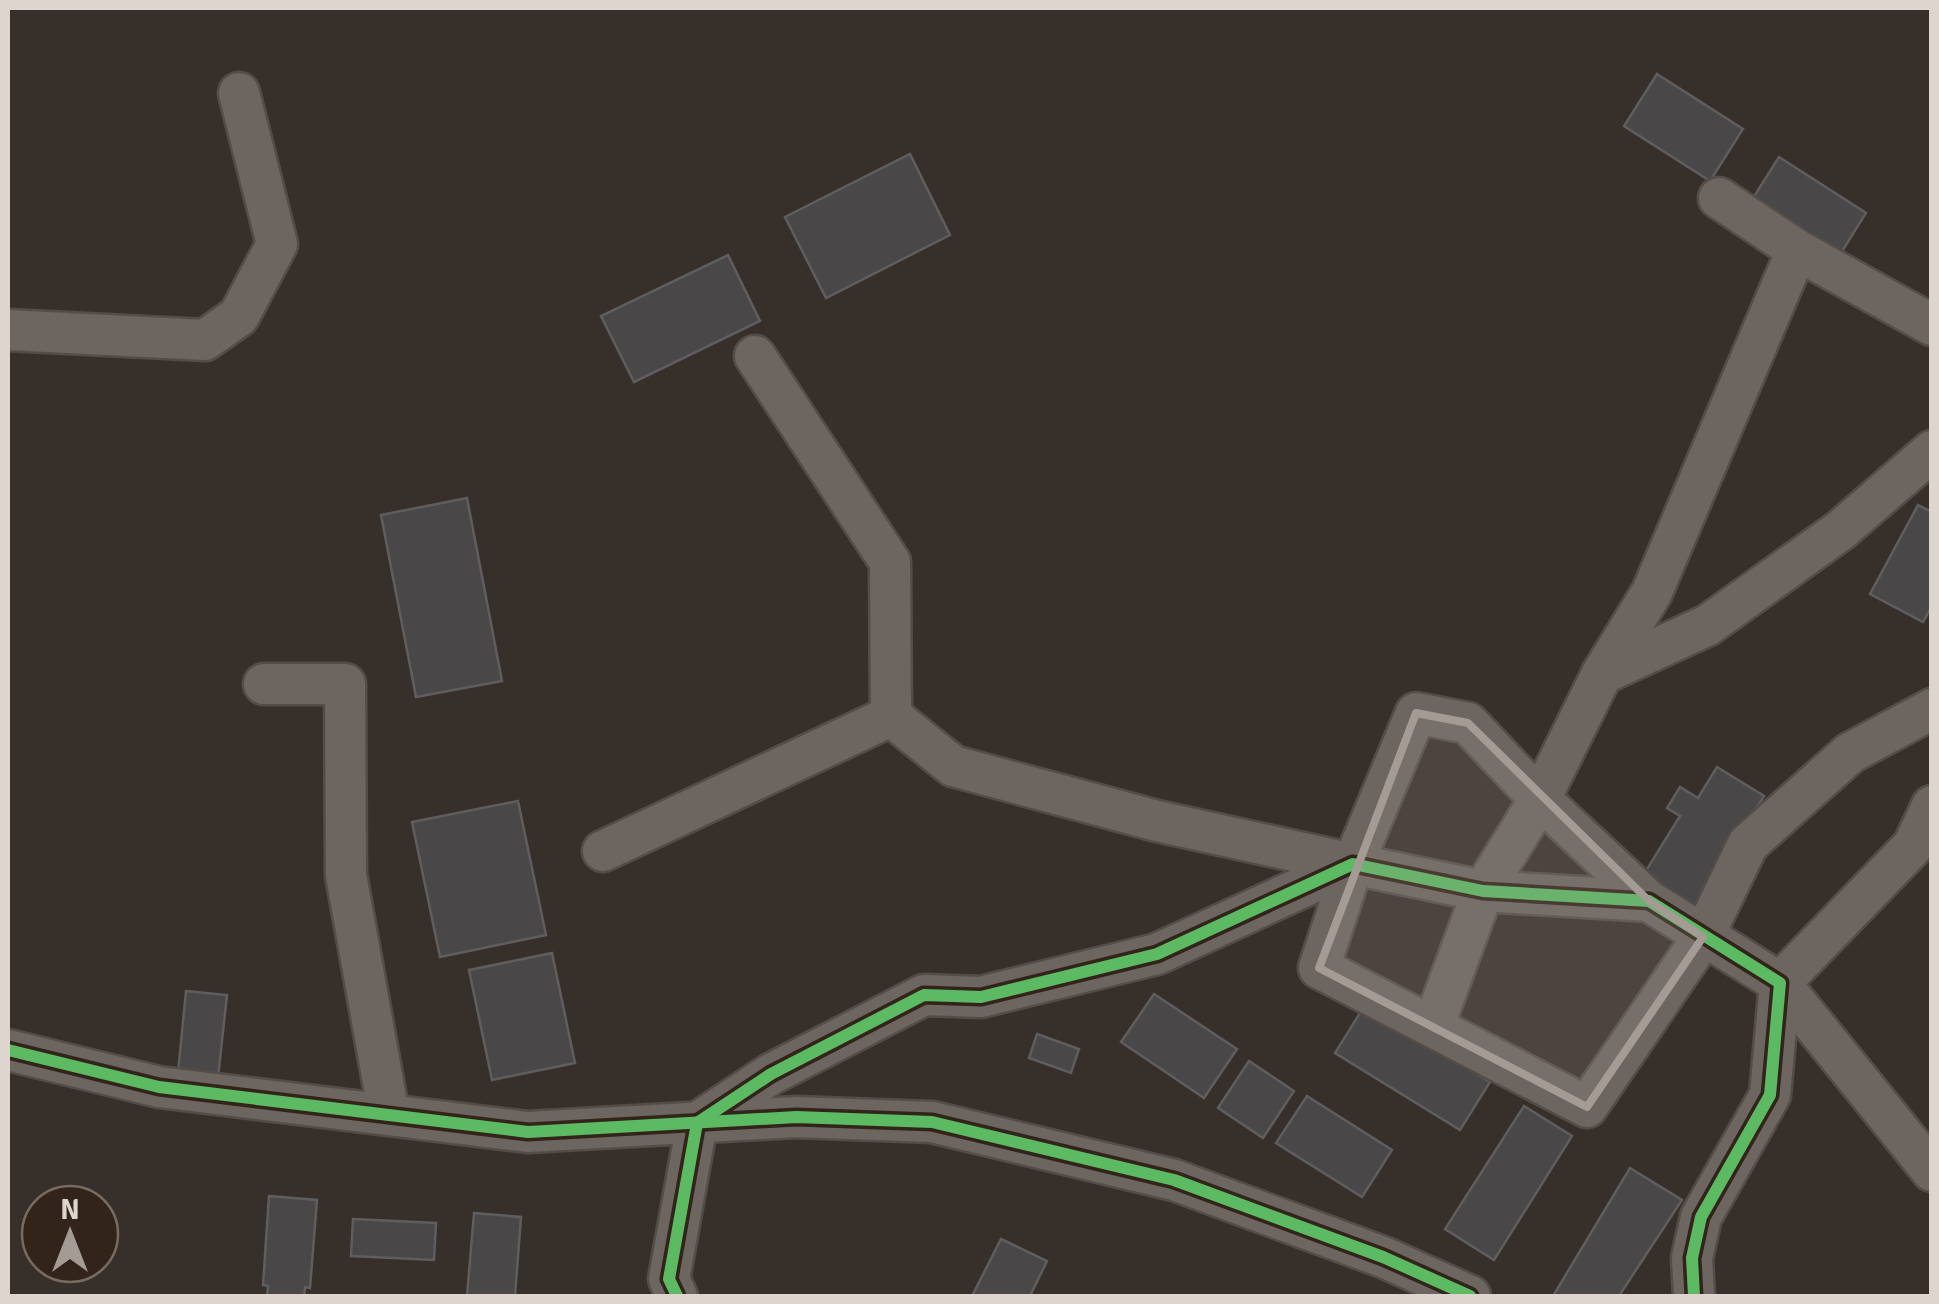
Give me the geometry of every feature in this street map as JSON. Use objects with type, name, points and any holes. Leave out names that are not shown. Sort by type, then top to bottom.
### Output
[{"type":"street","points":[[8,330],[205,340],[239,316],[277,244],[239,93]]},
{"type":"street","points":[[1719,198],[1796,250],[1932,325]]},
{"type":"street","points":[[1433,1027],[1483,891],[1540,800],[1602,674],[1652,592],[1796,250]]},
{"type":"street","points":[[755,356],[890,562],[892,716],[953,766],[1157,821],[1483,891],[1649,901]]},
{"type":"street","points":[[1602,674],[1708,625],[1841,530],[1932,450]]},
{"type":"street","points":[[264,684],[345,684],[346,875],[388,1115]]},
{"type":"street","points":[[1932,709],[1850,753],[1748,844],[1703,937],[1587,1108],[1319,968],[1353,864],[1416,713],[1468,723],[1540,800],[1649,901],[1703,937],[1780,983],[1932,1171]]},
{"type":"street","points":[[603,851],[892,716]]},
{"type":"street","points":[[1694,1296],[1692,1258],[1702,1217],[1770,1096],[1780,983],[1913,846],[1932,806]]},
{"type":"street","points":[[678,1296],[669,1279],[697,1123],[770,1074],[924,995],[981,997],[1157,954],[1353,864]]},
{"type":"street","points":[[8,1050],[159,1088],[528,1132],[796,1117],[932,1122],[1174,1180],[1383,1257],[1470,1296]]},
{"type":"highlighted area","points":[[1416,713],[1468,723],[1649,901],[1703,937],[1587,1107],[1319,968]]},
{"type":"building","points":[[1657,74],[1743,129],[1710,181],[1624,126]]},
{"type":"building","points":[[910,154],[950,235],[826,298],[785,217]]},
{"type":"building","points":[[1779,157],[1866,213],[1841,253],[1753,198]]},
{"type":"building","points":[[728,255],[760,321],[634,382],[601,316]]},
{"type":"building","points":[[467,498],[502,681],[416,697],[381,515]]},
{"type":"building","points":[[1918,505],[1932,512],[1932,606],[1923,622],[1870,594]]},
{"type":"building","points":[[1717,767],[1764,796],[1695,909],[1642,877],[1680,816],[1667,808],[1680,787],[1698,798]]},
{"type":"building","points":[[518,801],[546,935],[440,957],[412,822]]},
{"type":"building","points":[[552,953],[575,1063],[492,1080],[469,970]]},
{"type":"building","points":[[186,991],[227,995],[217,1087],[177,1083]]},
{"type":"building","points":[[1154,994],[1237,1049],[1204,1098],[1121,1042]]},
{"type":"building","points":[[1365,1005],[1490,1082],[1460,1130],[1335,1053]]},
{"type":"building","points":[[1037,1034],[1079,1049],[1071,1073],[1029,1058]]},
{"type":"building","points":[[1249,1061],[1294,1091],[1263,1138],[1218,1108]]},
{"type":"building","points":[[1307,1096],[1392,1150],[1362,1197],[1276,1143]]},
{"type":"building","points":[[1524,1106],[1572,1136],[1494,1260],[1445,1229]]},
{"type":"building","points":[[1630,1168],[1682,1200],[1619,1296],[1553,1296]]},
{"type":"building","points":[[269,1196],[317,1200],[310,1288],[305,1287],[304,1296],[267,1296],[268,1286],[263,1285]]},
{"type":"building","points":[[474,1213],[521,1217],[515,1296],[467,1296]]},
{"type":"building","points":[[353,1219],[436,1223],[434,1260],[351,1256]]},
{"type":"building","points":[[1001,1239],[1047,1261],[1030,1296],[972,1296]]},
{"type":"cycle path","points":[[677,1296],[669,1279],[697,1123],[771,1074],[924,995],[981,997],[1157,954],[1353,864],[1483,891],[1649,901],[1780,983],[1770,1095],[1701,1217],[1692,1258],[1694,1296]]},
{"type":"cycle path","points":[[8,1050],[159,1087],[528,1132],[796,1117],[932,1122],[1174,1180],[1383,1257],[1470,1296]]}]
